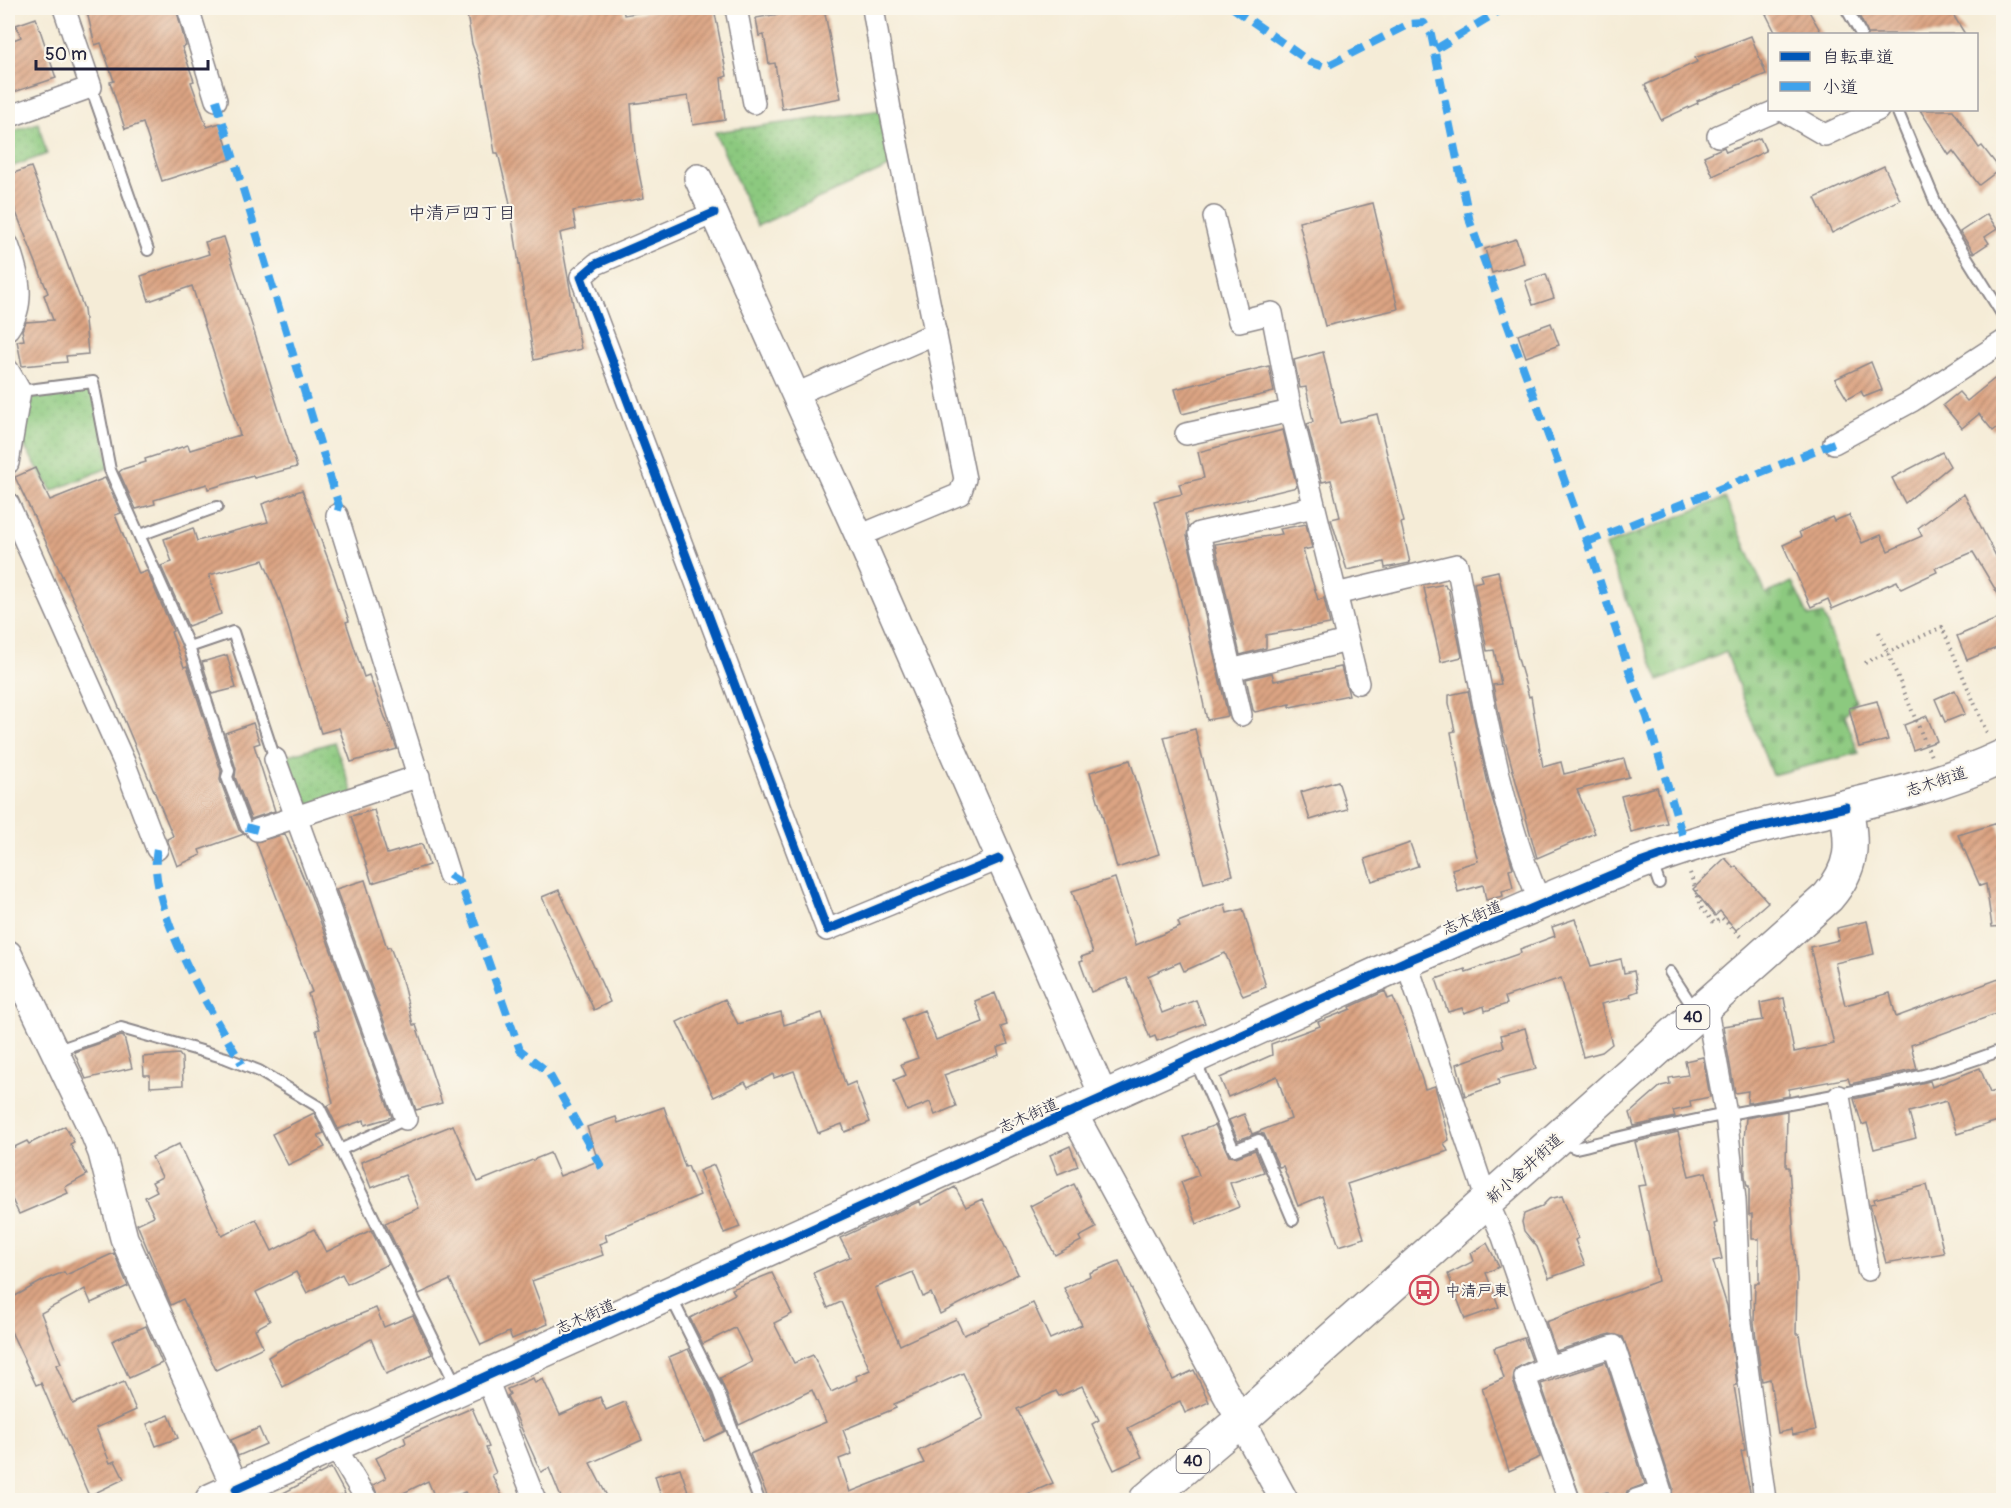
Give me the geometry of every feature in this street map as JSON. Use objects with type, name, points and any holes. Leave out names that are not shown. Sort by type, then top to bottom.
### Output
[{"type":"main road","name":"志木街道","points":[[224,1495],[1406,961],[1541,904],[1654,872],[1733,833],[1846,807],[1954,776],[1996,746]]},
{"type":"main road","name":"新小金井街道","points":[[1146,1500],[1240,1421],[1828,897],[1843,879],[1850,858],[1846,807]]},
{"type":"street","points":[[8,117],[91,87],[64,8]]},
{"type":"street","points":[[188,8],[216,100]]},
{"type":"street","points":[[736,8],[754,103]]},
{"type":"street","points":[[859,536],[960,494],[964,479],[890,109],[873,8]]},
{"type":"street","points":[[1718,136],[1778,111]]},
{"type":"street","points":[[1782,111],[1825,135],[1876,111]]},
{"type":"street","points":[[698,177],[859,536],[1104,1097]]},
{"type":"street","points":[[714,213],[596,264],[581,277],[827,930],[999,859]]},
{"type":"street","points":[[1214,217],[1239,321],[1272,313],[1291,411],[1358,683]]},
{"type":"street","points":[[8,245],[18,274],[19,305],[8,329]]},
{"type":"street","points":[[796,394],[936,333]]},
{"type":"street","points":[[1834,443],[1912,401],[2004,341]]},
{"type":"street","points":[[8,370],[20,391],[8,463]]},
{"type":"street","points":[[1186,434],[1291,411]]},
{"type":"street","points":[[8,503],[124,762],[157,849]]},
{"type":"street","points":[[1241,715],[1199,533],[1314,507]]},
{"type":"street","points":[[338,515],[449,875]]},
{"type":"street","points":[[1336,594],[1457,565],[1499,771],[1524,864],[1541,904]]},
{"type":"street","points":[[1231,670],[1347,641]]},
{"type":"street","points":[[275,759],[406,1119]]},
{"type":"street","points":[[252,828],[296,817],[419,776]]},
{"type":"street","points":[[8,954],[102,1153],[124,1238],[224,1495]]},
{"type":"street","points":[[1406,961],[1486,1201],[1503,1237],[1548,1367]]},
{"type":"street","points":[[1701,1009],[1726,1114],[1735,1200],[1740,1315],[1764,1500]]},
{"type":"street","points":[[1839,1096],[1868,1270]]},
{"type":"street","points":[[1072,1111],[1284,1500]]},
{"type":"street","points":[[1569,1500],[1526,1377],[1548,1367],[1614,1346],[1661,1492],[1636,1500]]},
{"type":"street","points":[[472,1383],[535,1500]]},
{"type":"street","points":[[334,1445],[367,1500]]},
{"type":"lane","points":[[1846,8],[1860,33]]},
{"type":"lane","points":[[91,87],[148,250]]},
{"type":"lane","points":[[1897,111],[1942,218],[2004,317]]},
{"type":"lane","points":[[20,391],[93,382],[110,470],[189,647],[230,771],[227,777],[252,828]]},
{"type":"lane","points":[[140,535],[217,507]]},
{"type":"lane","points":[[189,647],[233,632],[275,759]]},
{"type":"lane","points":[[1670,972],[1701,1009]]},
{"type":"lane","points":[[55,1052],[121,1028],[226,1058],[259,1071],[319,1107],[340,1150],[472,1383]]},
{"type":"lane","points":[[1555,1140],[1576,1148],[1726,1114],[1839,1096],[1964,1065],[2004,1049]]},
{"type":"lane","points":[[1193,1057],[1234,1150],[1259,1140],[1293,1220]]},
{"type":"lane","points":[[340,1150],[406,1119]]},
{"type":"lane","points":[[670,1294],[718,1391],[759,1500]]},
{"type":"path","points":[[1865,663],[1942,627],[1996,746]]},
{"type":"path","points":[[1879,632],[1933,762]]},
{"type":"path","points":[[1687,863],[1702,908],[1714,923],[1722,918],[1743,939]]},
{"type":"green space","points":[[890,109],[902,161],[757,226],[715,132]]},
{"type":"green space","points":[[38,123],[47,154],[8,168],[8,133]]},
{"type":"green space","points":[[93,382],[110,467],[52,491],[14,430],[20,391]]},
{"type":"green space","points":[[1725,498],[1766,594],[1792,582],[1809,617],[1823,614],[1856,701],[1845,716],[1859,753],[1772,775],[1726,652],[1659,681],[1605,546]]},
{"type":"green space","points":[[334,742],[355,798],[296,817],[275,759]]},
{"type":"building","points":[[86,8],[176,8],[186,46],[182,47],[194,81],[191,82],[207,127],[220,123],[231,159],[162,181],[143,123],[125,129],[110,82],[114,81],[101,43],[95,45]]},
{"type":"building","points":[[466,8],[623,8],[624,15],[668,8],[714,8],[727,76],[721,78],[725,120],[693,125],[688,96],[631,104],[635,153],[644,198],[573,211],[576,229],[560,233],[581,349],[534,360],[509,199],[498,153],[495,153],[481,69],[472,44]]},
{"type":"building","points":[[801,8],[824,8],[841,98],[782,109],[775,63],[769,64],[764,35],[759,36],[756,18],[801,10]]},
{"type":"building","points":[[1763,8],[1807,8],[1821,33],[1776,33]]},
{"type":"building","points":[[1867,8],[1949,8],[1964,33],[1868,33],[1858,13]]},
{"type":"building","points":[[36,18],[56,78],[8,94],[8,42],[21,37],[16,25]]},
{"type":"building","points":[[1751,36],[1766,74],[1697,101],[1698,103],[1661,120],[1645,85],[1697,62],[1695,58]]},
{"type":"building","points":[[1921,111],[1954,111],[1979,148],[1982,146],[2000,169],[1979,185],[1953,151],[1949,155]]},
{"type":"building","points":[[1760,138],[1766,151],[1713,176],[1704,156],[1724,147],[1726,152]]},
{"type":"building","points":[[1884,166],[1900,200],[1832,233],[1815,198]]},
{"type":"building","points":[[31,167],[84,309],[88,354],[66,356],[67,362],[22,366],[17,341],[24,340],[22,330],[26,322],[53,320],[44,295],[48,293],[8,192],[8,175]]},
{"type":"building","points":[[1373,203],[1398,309],[1325,326],[1299,222]]},
{"type":"building","points":[[1987,214],[1997,229],[1985,237],[1989,243],[1974,253],[1960,232]]},
{"type":"building","points":[[224,237],[297,467],[254,478],[253,476],[208,489],[207,484],[154,500],[155,504],[136,509],[119,472],[123,469],[188,445],[190,450],[240,435],[192,286],[149,301],[141,276],[209,254],[205,242]]},
{"type":"building","points":[[1516,239],[1524,263],[1492,273],[1485,249]]},
{"type":"building","points":[[1546,274],[1554,298],[1533,305],[1525,281]]},
{"type":"building","points":[[1551,323],[1559,345],[1526,357],[1518,335]]},
{"type":"building","points":[[1323,352],[1340,423],[1377,414],[1404,522],[1401,523],[1410,563],[1385,568],[1384,562],[1347,570],[1331,519],[1340,517],[1331,480],[1322,482],[1307,424],[1313,422],[1306,387],[1300,388],[1294,360]]},
{"type":"building","points":[[1871,362],[1882,390],[1864,397],[1861,391],[1847,399],[1835,379]]},
{"type":"building","points":[[1269,366],[1274,392],[1182,414],[1175,389]]},
{"type":"building","points":[[2004,371],[2004,422],[1993,431],[1979,414],[1962,428],[1943,405],[1959,392],[1967,401]]},
{"type":"building","points":[[1283,430],[1297,487],[1185,514],[1188,527],[1187,536],[1228,716],[1207,720],[1176,579],[1154,501],[1182,494],[1179,484],[1204,478],[1198,452]]},
{"type":"building","points":[[1942,452],[1950,466],[1905,503],[1892,478]]},
{"type":"building","points":[[35,468],[50,500],[105,478],[121,513],[115,515],[139,574],[147,571],[173,631],[171,632],[184,667],[187,666],[221,771],[220,780],[239,830],[244,834],[199,850],[201,855],[177,866],[167,839],[173,836],[75,603],[15,477]]},
{"type":"building","points":[[302,490],[334,575],[364,677],[369,675],[397,749],[351,762],[339,728],[321,733],[280,601],[263,560],[209,575],[221,614],[188,626],[161,566],[172,562],[164,539],[193,528],[197,541],[268,522],[262,504]]},
{"type":"building","points":[[1964,494],[1997,558],[2004,555],[2004,604],[1973,552],[1935,568],[1937,572],[1901,589],[1897,581],[1832,609],[1828,599],[1811,607],[1783,545],[1801,537],[1799,532],[1832,517],[1834,521],[1849,515],[1862,543],[1881,535],[1888,551],[1922,536],[1918,528]]},
{"type":"building","points":[[1306,524],[1312,548],[1303,550],[1318,600],[1324,598],[1330,624],[1266,635],[1266,648],[1240,655],[1215,544],[1282,534],[1280,529]]},
{"type":"building","points":[[1498,571],[1517,655],[1529,697],[1531,696],[1543,767],[1561,762],[1564,774],[1624,759],[1629,777],[1577,790],[1595,833],[1537,858],[1503,734],[1493,685],[1501,684],[1494,650],[1487,651],[1474,583],[1482,581],[1480,575]]},
{"type":"building","points":[[1445,584],[1448,588],[1462,657],[1441,662],[1424,588]]},
{"type":"building","points":[[2004,616],[2004,645],[1967,660],[1957,636]]},
{"type":"building","points":[[227,655],[236,688],[212,694],[202,662]]},
{"type":"building","points":[[1341,667],[1349,695],[1290,707],[1290,704],[1255,712],[1253,710],[1246,679],[1272,673],[1274,681]]},
{"type":"building","points":[[1955,690],[1965,714],[1945,722],[1935,699]]},
{"type":"building","points":[[1468,691],[1488,784],[1513,868],[1509,869],[1513,888],[1502,891],[1503,896],[1486,900],[1483,885],[1458,892],[1452,869],[1478,861],[1468,824],[1451,732],[1455,731],[1449,703],[1449,695]]},
{"type":"building","points":[[1877,701],[1888,740],[1859,747],[1849,708]]},
{"type":"building","points":[[1927,716],[1937,741],[1913,750],[1904,725]]},
{"type":"building","points":[[253,723],[260,743],[254,745],[275,811],[251,819],[235,777],[236,769],[225,733]]},
{"type":"building","points":[[1195,729],[1233,875],[1204,883],[1164,737]]},
{"type":"building","points":[[1130,760],[1159,854],[1117,868],[1090,772]]},
{"type":"building","points":[[1338,781],[1347,809],[1310,820],[1301,792]]},
{"type":"building","points":[[1657,787],[1667,823],[1631,832],[1621,796]]},
{"type":"building","points":[[374,810],[387,854],[422,844],[429,865],[372,883],[351,816]]},
{"type":"building","points":[[1998,823],[2004,841],[2004,926],[1992,927],[1986,884],[1980,886],[1958,835]]},
{"type":"building","points":[[285,834],[311,896],[392,1117],[365,1125],[364,1120],[338,1129],[327,1106],[333,1103],[316,1030],[320,1029],[308,994],[312,992],[256,842]]},
{"type":"building","points":[[1410,843],[1418,866],[1372,881],[1365,859]]},
{"type":"building","points":[[1725,858],[1734,868],[1736,866],[1768,902],[1736,930],[1720,911],[1715,916],[1693,889]]},
{"type":"building","points":[[1115,878],[1136,945],[1180,927],[1178,922],[1225,904],[1227,913],[1243,909],[1266,987],[1243,996],[1225,953],[1184,971],[1180,962],[1148,976],[1162,1013],[1196,1000],[1205,1023],[1157,1041],[1155,1036],[1150,1038],[1127,978],[1091,992],[1080,962],[1083,961],[1081,957],[1093,953],[1072,891]]},
{"type":"building","points":[[365,880],[387,948],[390,947],[401,976],[413,1025],[416,1025],[442,1103],[416,1110],[336,889]]},
{"type":"building","points":[[559,890],[610,1002],[594,1010],[542,897]]},
{"type":"building","points":[[1575,919],[1591,966],[1621,959],[1624,973],[1634,971],[1638,991],[1630,994],[1631,997],[1601,1004],[1612,1044],[1602,1052],[1583,1057],[1561,978],[1505,997],[1507,1004],[1485,1011],[1484,1006],[1464,1013],[1462,1008],[1448,1012],[1436,979],[1465,969],[1466,972],[1521,953],[1520,949],[1555,936],[1552,927]]},
{"type":"building","points":[[1867,921],[1874,954],[1835,963],[1845,1005],[1890,993],[1896,1017],[2004,977],[2004,1011],[1911,1045],[1917,1069],[1850,1084],[1848,1078],[1789,1089],[1789,1096],[1747,1103],[1748,1091],[1735,1093],[1723,1026],[1763,1020],[1760,1003],[1784,998],[1794,1052],[1834,1044],[1810,947],[1839,940],[1837,928]]},
{"type":"building","points":[[1385,991],[1388,999],[1393,997],[1406,1028],[1425,1089],[1435,1086],[1449,1140],[1444,1143],[1448,1151],[1347,1184],[1364,1238],[1339,1246],[1322,1196],[1298,1206],[1283,1166],[1279,1167],[1264,1134],[1257,1133],[1238,1140],[1229,1120],[1244,1114],[1252,1134],[1291,1119],[1277,1076],[1228,1097],[1220,1078],[1272,1055],[1271,1044],[1320,1026],[1318,1022],[1351,1009],[1350,1007]]},
{"type":"building","points":[[995,993],[1007,1025],[1001,1027],[1008,1044],[997,1048],[999,1055],[944,1075],[956,1106],[935,1115],[930,1102],[907,1111],[894,1080],[906,1075],[901,1064],[918,1058],[902,1019],[924,1010],[936,1040],[983,1022],[975,1001]]},
{"type":"building","points":[[725,999],[738,1024],[781,1012],[784,1025],[822,1013],[846,1086],[855,1082],[870,1122],[845,1132],[842,1124],[818,1133],[794,1071],[774,1078],[773,1074],[748,1087],[745,1082],[714,1097],[677,1022]]},
{"type":"building","points":[[1525,1028],[1536,1069],[1498,1079],[1499,1084],[1465,1096],[1457,1064],[1504,1047],[1501,1035]]},
{"type":"building","points":[[121,1036],[124,1037],[132,1068],[86,1079],[74,1052]]},
{"type":"building","points":[[179,1054],[182,1058],[183,1085],[150,1087],[150,1075],[144,1075],[143,1057]]},
{"type":"building","points":[[1703,1057],[1710,1097],[1690,1101],[1691,1107],[1673,1111],[1675,1117],[1634,1126],[1630,1113],[1661,1086],[1670,1084],[1669,1078],[1688,1075],[1685,1061]]},
{"type":"building","points":[[1980,1068],[1990,1093],[2004,1087],[2004,1119],[1957,1134],[1946,1101],[1909,1112],[1916,1138],[1874,1149],[1867,1123],[1862,1125],[1854,1099],[1930,1081],[1932,1087]]},
{"type":"building","points":[[664,1107],[685,1167],[688,1166],[700,1195],[605,1235],[607,1241],[599,1244],[603,1255],[532,1281],[548,1324],[512,1339],[509,1332],[481,1345],[450,1280],[419,1294],[385,1223],[419,1208],[405,1175],[371,1188],[361,1162],[453,1125],[478,1182],[550,1153],[560,1176],[598,1161],[587,1127],[616,1117],[618,1123]]},
{"type":"building","points":[[1787,1111],[1786,1167],[1789,1167],[1797,1279],[1796,1334],[1799,1334],[1816,1430],[1793,1435],[1791,1430],[1778,1433],[1770,1379],[1762,1381],[1754,1323],[1755,1283],[1759,1283],[1759,1239],[1752,1239],[1752,1214],[1749,1215],[1749,1186],[1747,1186],[1745,1176],[1744,1139],[1746,1118]]},
{"type":"building","points":[[314,1113],[324,1133],[318,1135],[325,1147],[288,1165],[272,1134]]},
{"type":"building","points":[[1215,1125],[1229,1156],[1236,1157],[1255,1150],[1264,1172],[1230,1183],[1239,1207],[1197,1224],[1181,1182],[1199,1175],[1184,1137]]},
{"type":"building","points":[[65,1126],[74,1142],[70,1144],[87,1175],[65,1187],[68,1193],[19,1214],[8,1191],[8,1150],[27,1141],[29,1144]]},
{"type":"building","points":[[1678,1132],[1689,1176],[1706,1172],[1717,1223],[1714,1224],[1722,1259],[1713,1261],[1727,1306],[1737,1385],[1734,1386],[1745,1450],[1741,1451],[1752,1500],[1670,1500],[1673,1488],[1623,1337],[1610,1334],[1556,1351],[1546,1322],[1658,1281],[1638,1186],[1646,1185],[1635,1142]]},
{"type":"building","points":[[179,1144],[222,1236],[256,1219],[272,1251],[314,1229],[326,1252],[371,1230],[388,1264],[347,1284],[342,1274],[307,1293],[296,1272],[256,1292],[270,1321],[255,1329],[263,1347],[216,1370],[183,1299],[171,1305],[137,1224],[154,1216],[145,1197],[157,1191],[152,1182],[162,1177],[152,1157]]},
{"type":"building","points":[[1070,1146],[1078,1166],[1058,1174],[1050,1155]]},
{"type":"building","points":[[714,1165],[740,1227],[724,1233],[699,1171]]},
{"type":"building","points":[[1074,1184],[1096,1228],[1079,1237],[1081,1241],[1055,1255],[1030,1206]]},
{"type":"building","points":[[1927,1185],[1944,1253],[1886,1263],[1870,1204],[1875,1203],[1874,1199]]},
{"type":"building","points":[[955,1187],[966,1207],[982,1199],[1018,1274],[940,1314],[931,1293],[923,1297],[913,1272],[875,1288],[900,1345],[956,1319],[964,1335],[1033,1303],[1050,1339],[1082,1325],[1064,1288],[1090,1276],[1089,1273],[1119,1261],[1173,1380],[1194,1370],[1209,1402],[1185,1413],[1180,1401],[1128,1428],[1142,1457],[1114,1470],[1092,1424],[1099,1420],[1082,1386],[1059,1396],[1056,1391],[1017,1409],[1053,1483],[1014,1500],[769,1500],[750,1454],[826,1422],[812,1390],[739,1425],[720,1378],[752,1362],[735,1328],[703,1344],[690,1318],[735,1294],[732,1289],[772,1273],[792,1314],[774,1323],[794,1363],[813,1355],[831,1392],[857,1380],[856,1376],[870,1370],[841,1302],[828,1308],[813,1273],[850,1257],[840,1238],[920,1201],[921,1205]],"holes":[[[963,1373],[984,1418],[918,1451],[924,1463],[850,1492],[839,1459],[852,1454],[843,1430],[896,1408],[894,1404]]]},
{"type":"building","points":[[1562,1196],[1578,1238],[1575,1240],[1585,1265],[1549,1278],[1537,1247],[1524,1231],[1522,1222],[1524,1214],[1541,1207],[1549,1199]]},
{"type":"building","points":[[1487,1243],[1499,1267],[1486,1273],[1499,1307],[1465,1319],[1448,1274],[1474,1261],[1471,1253]]},
{"type":"building","points":[[114,1253],[128,1286],[91,1303],[85,1289],[41,1313],[61,1363],[56,1365],[73,1404],[124,1382],[136,1410],[96,1428],[110,1463],[115,1461],[124,1479],[89,1496],[41,1383],[36,1385],[8,1325],[8,1300],[44,1280],[64,1272],[66,1275]]},
{"type":"building","points":[[376,1308],[384,1327],[413,1315],[432,1354],[386,1374],[371,1339],[283,1387],[268,1357],[296,1340]]},
{"type":"building","points":[[146,1326],[162,1363],[129,1378],[112,1341]]},
{"type":"building","points":[[1524,1338],[1532,1360],[1515,1369],[1513,1381],[1540,1457],[1509,1471],[1482,1388],[1504,1378],[1494,1348]]},
{"type":"building","points":[[688,1349],[711,1394],[725,1431],[704,1441],[669,1357]]},
{"type":"building","points":[[1606,1362],[1645,1484],[1627,1491],[1624,1500],[1609,1500],[1607,1492],[1581,1500],[1541,1384]]},
{"type":"building","points":[[533,1378],[535,1383],[543,1379],[560,1415],[600,1397],[606,1410],[625,1402],[642,1440],[590,1463],[609,1500],[562,1500],[549,1468],[541,1472],[507,1396],[510,1394],[507,1389]]},
{"type":"building","points":[[472,1408],[489,1447],[486,1448],[496,1473],[492,1475],[504,1500],[469,1500],[465,1492],[445,1500],[436,1500],[428,1481],[389,1500],[380,1500],[373,1485],[386,1478],[376,1458],[406,1443],[404,1437]]},
{"type":"building","points":[[169,1415],[178,1438],[156,1446],[147,1424]]},
{"type":"building","points":[[259,1428],[266,1444],[238,1456],[231,1440]]},
{"type":"building","points":[[331,1468],[345,1494],[332,1500],[270,1500]]},
{"type":"building","points":[[680,1468],[691,1500],[662,1500],[655,1476]]},
{"type":"marked path","points":[[1233,8],[1310,62],[1325,67],[1409,24],[1424,23],[1431,34],[1470,222],[1587,542],[1632,679],[1647,717],[1686,847]]},
{"type":"marked path","points":[[1436,49],[1504,8]]},
{"type":"marked path","points":[[216,100],[339,506],[337,515]]},
{"type":"marked path","points":[[1587,542],[1834,443]]},
{"type":"marked path","points":[[246,827],[257,830]]},
{"type":"marked path","points":[[157,849],[156,873],[161,900],[171,929],[199,989],[242,1064]]},
{"type":"marked path","points":[[449,875],[460,882],[520,1050],[548,1072],[602,1168]]},
{"type":"cycle path","points":[[714,213],[596,264],[581,277],[827,930],[999,859]]},
{"type":"cycle path","points":[[236,1489],[1406,961],[1640,863],[1733,833],[1846,807]]},
{"type":"place","name":"中清戸東","points":[[1424,1290]]},
{"type":"district","name":"中清戸四丁目","points":[[462,213]]}]
